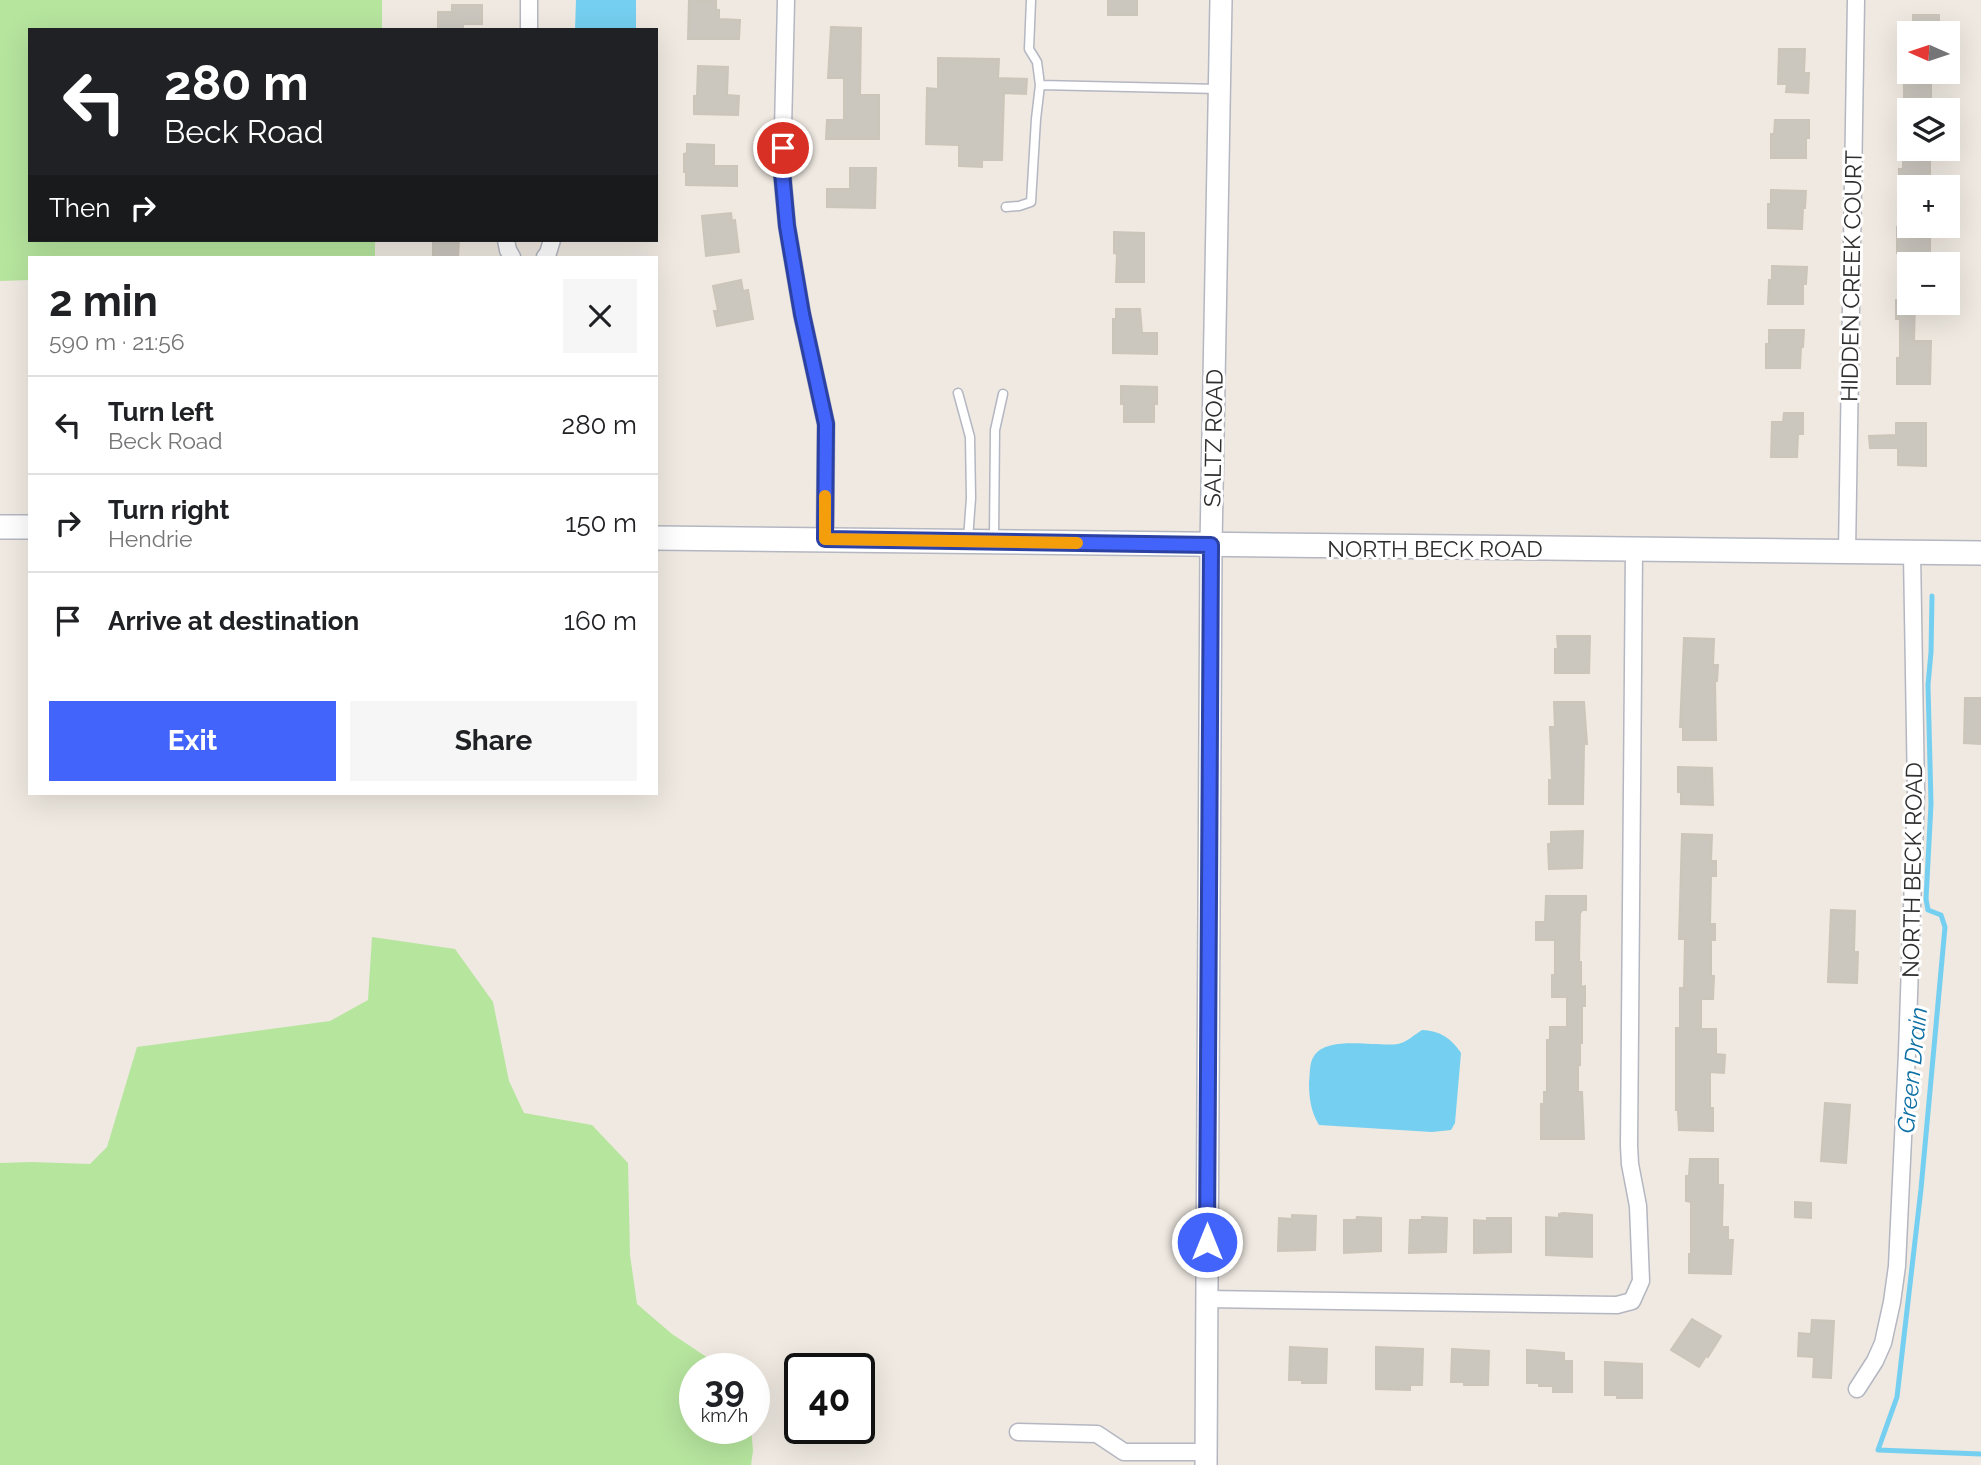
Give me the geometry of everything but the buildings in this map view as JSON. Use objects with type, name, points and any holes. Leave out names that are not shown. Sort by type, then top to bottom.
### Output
[{"type":"main road","points":[[0,527],[28,527]]},
{"type":"main road","name":"NORTH BECK ROAD","points":[[658,538],[1981,553]]},
{"type":"street","points":[[528,0],[528,28]]},
{"type":"street","points":[[786,0],[782,172],[787,226],[802,314],[826,424],[825,539]]},
{"type":"street","name":"SALTZ ROAD","points":[[1206,1458],[1211,545],[1221,0]]},
{"type":"street","name":"HIDDEN CREEK COURT","points":[[1847,552],[1856,0]]},
{"type":"street","points":[[1206,1299],[1616,1305],[1632,1301],[1641,1281],[1638,1206],[1629,1146],[1634,550]]},
{"type":"street","name":"NORTH BECK ROAD","points":[[1857,1389],[1883,1343],[1896,1266],[1916,792],[1912,553]]},
{"type":"street","points":[[1018,1432],[1097,1434],[1124,1452],[1206,1458]]},
{"type":"lane","points":[[1006,206],[1031,202],[1040,85],[1037,62],[1029,49],[1031,0]]},
{"type":"lane","points":[[1040,85],[1220,89]]},
{"type":"lane","points":[[958,393],[970,437],[971,498],[968,541]]},
{"type":"lane","points":[[994,541],[995,430],[1003,394]]},
{"type":"green space","points":[[0,0],[382,0],[382,28],[28,28],[28,242],[375,242],[375,256],[28,256],[28,280],[0,281]]},
{"type":"green space","points":[[372,937],[455,949],[493,1002],[509,1081],[524,1113],[592,1125],[628,1163],[630,1255],[637,1304],[672,1334],[700,1353],[679,1353],[679,1444],[752,1444],[751,1465],[0,1465],[0,1163],[90,1164],[107,1147],[137,1047],[330,1021],[368,1000]]},
{"type":"water","points":[[576,0],[636,0],[636,28],[575,28]]},
{"type":"water","points":[[1422,1030],[1444,1036],[1461,1053],[1455,1123],[1451,1130],[1432,1132],[1319,1125],[1311,1105],[1309,1083],[1311,1062],[1320,1050],[1353,1043],[1398,1044]]},
{"type":"waterway","name":"Green Drain","points":[[1932,596],[1928,685],[1931,804],[1926,899],[1928,910],[1941,915],[1945,927],[1921,1189],[1897,1397],[1878,1450],[1981,1454]]},
{"type":"slow traffic","points":[[825,496],[825,539],[1077,543]]},
{"type":"route","points":[[783,148],[782,172],[787,226],[802,314],[826,424],[825,539],[1211,545],[1207,1242]]}]
